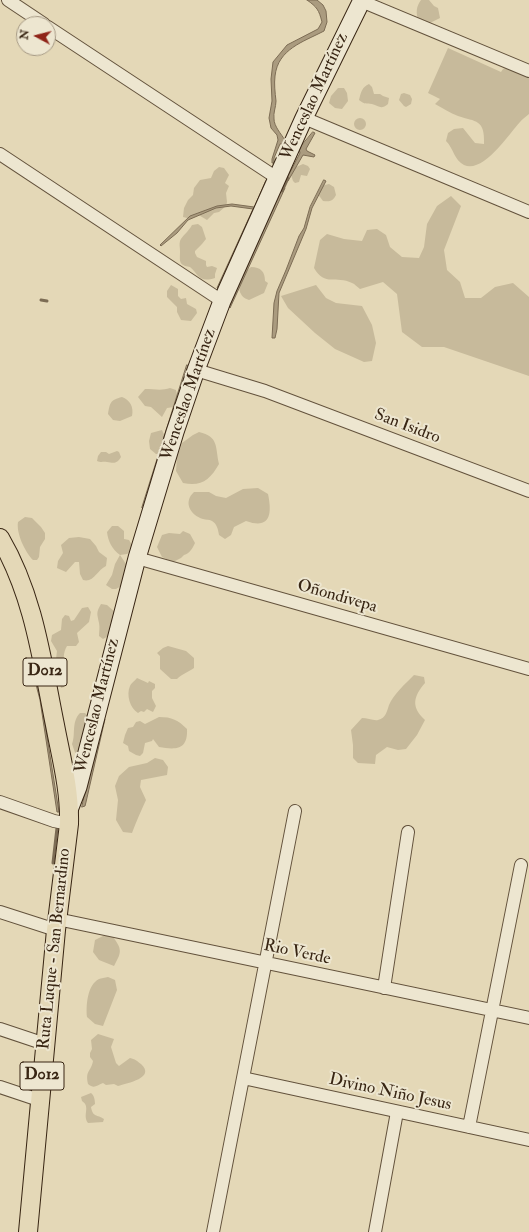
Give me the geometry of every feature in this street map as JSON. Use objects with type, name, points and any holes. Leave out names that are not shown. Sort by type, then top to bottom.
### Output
[{"type":"main road","name":"Wenceslao Martínez","points":[[69,817],[137,558],[196,370],[222,301],[277,178],[304,118],[362,1]]},
{"type":"main road","name":"D012","points":[[0,538],[18,574],[35,626],[64,775],[69,817]]},
{"type":"main road","name":"Ruta Luque - San Bernardino","points":[[28,1232],[39,1100],[69,817]]},
{"type":"street","points":[[8,0],[32,16]]},
{"type":"street","points":[[362,1],[529,71]]},
{"type":"street","points":[[56,32],[277,178]]},
{"type":"street","points":[[304,118],[529,212]]},
{"type":"street","points":[[0,154],[222,301]]},
{"type":"street","name":"San Isidro","points":[[196,370],[223,377],[273,394],[529,491]]},
{"type":"street","name":"Oñondivepa","points":[[137,558],[529,669]]},
{"type":"street","points":[[0,802],[54,821],[69,817]]},
{"type":"street","points":[[213,1232],[295,811]]},
{"type":"street","points":[[384,988],[408,832]]},
{"type":"street","points":[[469,1128],[521,865]]},
{"type":"street","name":"Rio Verde","points":[[0,912],[57,925],[266,964],[529,1018]]},
{"type":"street","points":[[0,1029],[45,1044]]},
{"type":"street","name":"Divino Niño Jesus","points":[[243,1078],[529,1140]]},
{"type":"street","points":[[0,1087],[39,1100]]},
{"type":"street","points":[[374,1232],[397,1112]]},
{"type":"shaded area","points":[[307,0],[317,0],[323,5],[326,11],[327,22],[324,31],[300,43],[286,53],[277,67],[275,79],[276,101],[274,122],[285,140],[284,143],[280,144],[274,158],[274,163],[272,163],[278,140],[277,135],[271,128],[269,118],[272,101],[271,79],[273,62],[287,45],[318,29],[322,22],[317,9]]},
{"type":"shaded area","points":[[421,0],[429,0],[438,8],[440,18],[430,23],[418,20],[417,10]]},
{"type":"shaded area","points":[[448,48],[501,72],[503,69],[517,64],[529,68],[529,114],[487,159],[479,164],[471,166],[464,165],[458,160],[446,141],[448,133],[454,129],[463,128],[475,143],[484,144],[483,130],[481,126],[474,121],[455,115],[435,104],[440,99],[428,93]]},
{"type":"shaded area","points":[[369,84],[372,87],[374,94],[380,94],[389,98],[388,104],[384,107],[380,107],[364,103],[359,100],[362,90]]},
{"type":"shaded area","points":[[338,88],[344,88],[347,93],[348,101],[342,109],[335,108],[329,103],[331,96]]},
{"type":"shaded area","points":[[404,93],[410,95],[412,99],[411,104],[406,107],[399,100],[401,94]]},
{"type":"shaded area","points":[[358,118],[362,118],[366,124],[362,130],[358,130],[354,126],[354,122]]},
{"type":"shaded area","points":[[313,132],[315,133],[306,149],[315,155],[314,157],[303,155],[288,181],[286,180],[300,153],[299,149]]},
{"type":"shaded area","points":[[303,164],[308,166],[310,169],[307,176],[301,175],[299,182],[295,183],[291,175],[296,167]]},
{"type":"shaded area","points":[[219,167],[224,168],[229,175],[225,183],[229,186],[226,193],[226,206],[219,212],[214,213],[207,220],[197,214],[191,219],[183,217],[184,208],[188,200],[193,195],[194,188],[200,180],[211,178],[214,171]]},
{"type":"shaded area","points":[[324,180],[326,181],[312,208],[306,229],[279,293],[277,329],[275,338],[272,338],[274,303],[277,291],[299,236],[304,228],[310,207]]},
{"type":"shaded area","points":[[266,181],[267,182],[219,289],[217,288],[253,209],[231,206],[216,208],[188,220],[177,233],[161,246],[160,245],[190,216],[217,206],[232,204],[254,207]]},
{"type":"shaded area","points":[[329,184],[334,187],[336,195],[331,201],[323,201],[317,193],[319,189]]},
{"type":"shaded area","points":[[283,187],[285,188],[230,308],[229,306]]},
{"type":"shaded area","points":[[451,196],[461,206],[444,250],[447,270],[460,282],[465,298],[481,298],[495,287],[513,283],[529,297],[529,376],[444,347],[422,347],[402,332],[397,294],[383,282],[360,289],[353,283],[341,280],[331,280],[322,277],[314,268],[320,240],[327,234],[344,239],[362,241],[367,230],[377,229],[386,235],[390,247],[402,257],[419,258],[424,247],[427,224],[437,206]]},
{"type":"shaded area","points":[[198,224],[202,227],[206,239],[195,251],[195,253],[197,257],[206,261],[207,267],[212,266],[217,268],[215,278],[206,280],[202,279],[190,267],[183,265],[180,262],[180,241],[192,225]]},
{"type":"shaded area","points":[[251,267],[260,269],[264,275],[265,281],[268,283],[264,293],[249,300],[244,298],[242,295],[240,291],[240,284],[246,272]]},
{"type":"shaded area","points":[[171,285],[178,289],[178,296],[181,299],[186,298],[187,304],[196,309],[197,313],[191,321],[181,320],[177,312],[177,307],[167,297],[167,291]]},
{"type":"shaded area","points":[[316,285],[326,298],[336,303],[362,306],[372,325],[376,343],[372,361],[364,362],[335,349],[288,308],[281,296]]},
{"type":"shaded area","points":[[187,365],[189,366],[152,477],[143,509],[142,508]]},
{"type":"shaded area","points":[[170,388],[176,390],[178,399],[174,407],[167,408],[162,417],[151,407],[145,406],[138,397],[145,389],[161,390]]},
{"type":"shaded area","points":[[122,397],[131,404],[132,416],[120,421],[113,420],[108,414],[110,405],[115,399]]},
{"type":"shaded area","points":[[162,430],[168,444],[163,454],[156,454],[150,449],[149,441],[151,433]]},
{"type":"shaded area","points":[[199,432],[210,437],[215,443],[219,464],[212,474],[204,481],[195,484],[183,483],[176,471],[177,457],[182,443]]},
{"type":"shaded area","points":[[117,451],[121,457],[117,462],[112,463],[97,461],[101,452],[106,452],[109,454]]},
{"type":"shaded area","points":[[258,488],[268,494],[270,508],[268,518],[261,523],[246,521],[234,527],[231,535],[225,539],[219,535],[214,522],[198,517],[190,508],[189,500],[194,492],[209,492],[216,496],[226,498],[243,489]]},
{"type":"shaded area","points":[[25,517],[32,518],[45,533],[45,539],[40,547],[39,557],[37,560],[33,560],[30,557],[24,547],[18,531],[18,522]]},
{"type":"shaded area","points":[[112,526],[118,526],[124,531],[124,539],[129,540],[132,545],[131,551],[127,554],[120,555],[111,545],[107,532]]},
{"type":"shaded area","points":[[183,531],[190,534],[195,543],[191,550],[173,562],[162,557],[157,547],[162,535],[169,533],[180,534]]},
{"type":"shaded area","points":[[79,537],[90,539],[99,552],[107,558],[106,566],[90,580],[83,580],[80,574],[79,562],[75,562],[66,572],[57,568],[58,561],[63,553],[61,545],[69,538]]},
{"type":"shaded area","points":[[120,555],[128,567],[123,585],[116,589],[112,589],[106,585],[112,575],[115,564]]},
{"type":"shaded area","points":[[101,604],[107,605],[116,613],[111,632],[103,639],[99,636],[97,615]]},
{"type":"shaded area","points":[[88,607],[91,612],[89,622],[77,633],[79,642],[76,646],[67,646],[65,651],[65,682],[64,687],[61,688],[56,659],[57,651],[51,641],[52,635],[61,630],[62,619],[65,615],[69,616],[71,621],[74,620],[82,608]]},
{"type":"shaded area","points":[[168,646],[186,651],[194,658],[194,668],[177,679],[171,679],[160,669],[160,656],[157,653]]},
{"type":"shaded area","points":[[32,668],[41,699],[59,812],[57,812],[40,700]]},
{"type":"shaded area","points":[[414,675],[424,677],[425,683],[418,693],[415,702],[417,711],[425,720],[417,735],[406,749],[398,750],[387,747],[376,755],[375,764],[358,763],[353,758],[351,730],[362,718],[376,720],[383,718],[393,697]]},
{"type":"shaded area","points":[[137,678],[148,683],[149,681],[155,684],[155,688],[152,691],[152,698],[156,706],[153,712],[147,709],[144,712],[141,711],[138,713],[131,705],[128,693],[131,685]]},
{"type":"shaded area","points":[[80,713],[85,713],[88,716],[78,761],[72,744],[76,720]]},
{"type":"shaded area","points":[[159,717],[168,718],[181,723],[187,729],[187,736],[183,745],[176,748],[159,747],[153,739],[152,741],[145,743],[143,753],[140,756],[129,751],[128,746],[123,743],[128,728],[133,727],[136,722],[140,721],[145,724]]},
{"type":"shaded area","points":[[103,719],[105,719],[86,802],[85,806],[82,807]]},
{"type":"shaded area","points":[[155,758],[163,760],[168,767],[167,775],[141,780],[140,787],[146,800],[132,833],[123,832],[116,820],[118,800],[115,786],[119,776],[129,767],[147,763]]},
{"type":"shaded area","points":[[105,935],[113,937],[120,948],[118,958],[114,966],[99,960],[93,952],[95,940]]},
{"type":"shaded area","points":[[108,977],[115,980],[117,990],[103,1026],[95,1024],[87,1017],[87,1002],[92,986],[95,982]]},
{"type":"shaded area","points":[[98,1034],[114,1039],[111,1047],[116,1063],[119,1066],[130,1058],[136,1060],[145,1069],[143,1076],[118,1086],[114,1084],[106,1085],[103,1083],[94,1087],[90,1086],[88,1084],[87,1076],[93,1061],[90,1057],[92,1049],[91,1040]]},
{"type":"shaded area","points":[[91,1093],[94,1096],[95,1102],[95,1104],[91,1107],[93,1113],[104,1119],[103,1122],[88,1123],[86,1120],[86,1106],[81,1097]]},
{"type":"waterway","points":[[282,191],[288,178]]},
{"type":"waterway","points":[[41,300],[47,301]]},
{"type":"waterway","points":[[53,863],[57,828]]}]
